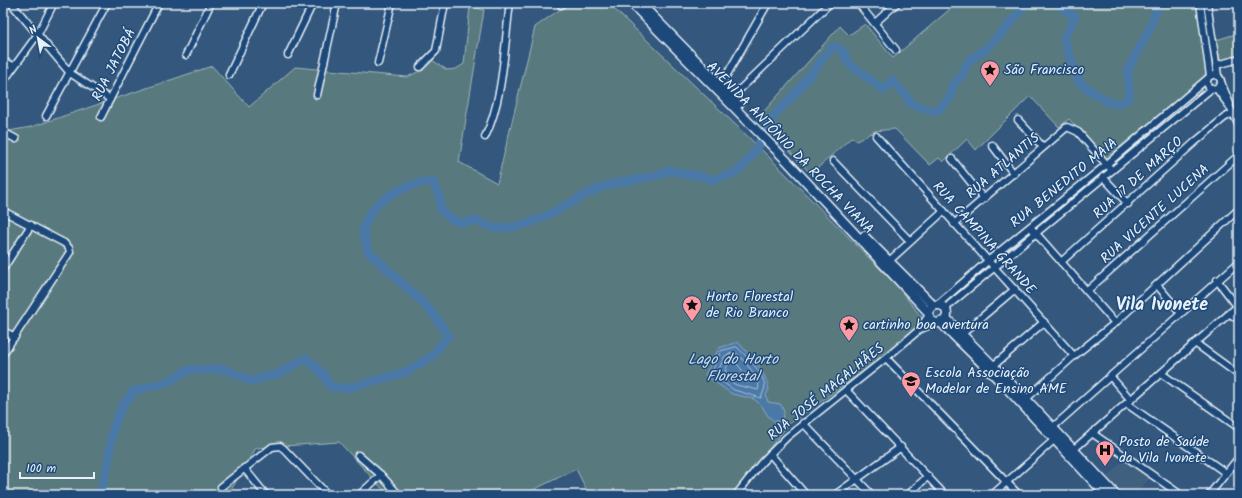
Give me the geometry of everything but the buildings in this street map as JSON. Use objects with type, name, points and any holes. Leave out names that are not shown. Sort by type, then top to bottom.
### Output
[{"type":"main road","name":"AVENIDA ANTÔNIO DA ROCHA VIANA","points":[[631,3],[760,130],[888,262],[932,310]]},
{"type":"main road","name":"AVENIDA ANTÔNIO DA ROCHA VIANA","points":[[640,3],[721,85],[760,130]]},
{"type":"main road","name":"AVENIDA ANTÔNIO DA ROCHA VIANA","points":[[788,159],[932,310]]},
{"type":"main road","points":[[1105,494],[941,318],[940,305],[932,310],[931,320],[941,318],[962,334],[1026,399],[1116,495]]},
{"type":"street","points":[[11,3],[70,73],[110,99]]},
{"type":"street","points":[[3,82],[13,66],[38,34],[54,3]]},
{"type":"street","points":[[46,116],[107,3]]},
{"type":"street","name":"RUA JATOBÁ","points":[[101,117],[159,3]]},
{"type":"street","points":[[186,56],[211,3]]},
{"type":"street","points":[[229,75],[263,3]]},
{"type":"street","points":[[288,55],[313,3]]},
{"type":"street","points":[[317,95],[337,3]]},
{"type":"street","points":[[378,63],[392,3]]},
{"type":"street","points":[[420,67],[436,51],[445,3]]},
{"type":"street","points":[[485,137],[490,127],[497,102],[510,3]]},
{"type":"street","points":[[721,85],[768,3]]},
{"type":"street","points":[[732,97],[830,3]]},
{"type":"street","points":[[858,3],[896,50]]},
{"type":"street","points":[[875,23],[897,3]]},
{"type":"street","points":[[1200,3],[1208,86],[1214,88],[1232,110]]},
{"type":"street","points":[[1207,3],[1220,79],[1239,126]]},
{"type":"street","points":[[1217,65],[1239,59]]},
{"type":"street","points":[[3,61],[13,66]]},
{"type":"street","points":[[1208,78],[1214,75],[1220,79]]},
{"type":"street","name":"RUA BENEDITO MAIA","points":[[932,310],[1029,226],[1107,164],[1208,78]]},
{"type":"street","name":"RUA BENEDITO MAIA","points":[[941,318],[994,267],[1214,88],[1220,79]]},
{"type":"street","name":"RUA 17 DE MARÇO","points":[[1060,262],[1128,204],[1232,110]]},
{"type":"street","points":[[1018,120],[1043,147]]},
{"type":"street","name":"RUA ATLANTIS","points":[[954,224],[1014,174],[1055,135],[1067,127],[1078,132],[1107,164]]},
{"type":"street","points":[[3,132],[16,139]]},
{"type":"street","name":"RUA CAMPINA GRANDE","points":[[876,136],[1074,356]]},
{"type":"street","points":[[992,145],[1014,174]]},
{"type":"street","name":"RUA VICENTE LUCENA","points":[[1087,291],[1239,155]]},
{"type":"street","points":[[952,159],[984,199]]},
{"type":"street","points":[[834,161],[910,241]]},
{"type":"street","points":[[1107,164],[1112,170]]},
{"type":"street","points":[[1103,177],[1128,204]]},
{"type":"street","points":[[1026,399],[1074,356],[1115,323],[1239,210]]},
{"type":"street","points":[[3,211],[64,243],[69,248],[70,252],[3,354]]},
{"type":"street","points":[[888,262],[944,211]]},
{"type":"street","points":[[3,269],[31,225]]},
{"type":"street","points":[[1029,226],[1115,323]]},
{"type":"street","points":[[1052,428],[1239,262]]},
{"type":"street","points":[[1073,450],[1162,374],[1238,305],[1217,280]]},
{"type":"street","points":[[1157,285],[1181,313]]},
{"type":"street","points":[[962,334],[1015,289]]},
{"type":"street","name":"RUA JOSÉ MAGALHÃES","points":[[920,330],[932,310]]},
{"type":"street","points":[[1229,313],[1239,320]]},
{"type":"street","name":"RUA JOSÉ MAGALHÃES","points":[[736,495],[770,454],[803,423],[920,330],[941,318]]},
{"type":"street","points":[[993,366],[1044,322]]},
{"type":"street","points":[[3,331],[15,337]]},
{"type":"street","points":[[1195,343],[1239,374]]},
{"type":"street","points":[[886,358],[1019,495]]},
{"type":"street","points":[[1162,374],[1239,428]]},
{"type":"street","points":[[1110,376],[1129,402],[1226,473]]},
{"type":"street","points":[[846,390],[945,495]]},
{"type":"street","points":[[803,423],[872,495]]},
{"type":"street","points":[[1092,433],[1181,495]]},
{"type":"street","points":[[992,495],[1054,440]]},
{"type":"street","points":[[221,487],[272,447],[280,446],[328,495]]},
{"type":"street","points":[[835,495],[901,447]]},
{"type":"street","points":[[770,454],[806,495]]},
{"type":"street","points":[[358,455],[381,475],[399,495]]},
{"type":"street","points":[[1210,495],[1239,457]]},
{"type":"street","points":[[244,468],[266,495]]},
{"type":"street","points":[[359,495],[381,475]]},
{"type":"street","points":[[908,495],[928,476]]},
{"type":"shaded area","points":[[1123,460],[1150,478],[1133,495],[1123,495],[1106,478]]},
{"type":"green space","points":[[569,3],[608,3],[762,150],[897,286],[923,319],[923,323],[875,363],[789,424],[732,495],[589,495],[576,469],[523,495],[388,495],[339,442],[256,448],[228,495],[3,495],[3,132],[31,127],[212,66],[249,107],[295,67],[407,77],[422,70],[432,60],[447,70],[456,69],[464,64],[470,6],[484,10],[459,162],[497,183],[535,27]]},
{"type":"green space","name":"São Francisco","points":[[957,3],[1197,3],[1207,64],[1205,77],[1104,160],[1069,119],[1059,127],[1030,96],[976,150],[967,139],[943,162],[939,158],[930,165],[895,129],[874,131],[857,141],[852,137],[811,174],[758,118],[840,26],[849,35],[865,24],[893,58]]},
{"type":"green space","points":[[1239,33],[1239,55],[1220,60],[1216,40]]},
{"type":"water","name":"Lago do Horto Florestal","points":[[738,342],[761,369],[769,389],[766,395],[768,402],[780,404],[783,409],[784,414],[781,421],[774,421],[754,399],[732,394],[705,375],[719,348]]},
{"type":"waterway","points":[[100,495],[108,463],[113,429],[121,408],[134,391],[167,382],[188,370],[225,369],[251,381],[278,374],[306,358],[322,373],[331,387],[348,388],[406,372],[432,356],[448,336],[435,316],[421,301],[368,251],[363,229],[375,207],[402,189],[416,184],[432,181],[439,195],[441,211],[446,215],[457,222],[465,223],[475,220],[495,228],[525,224],[540,219],[580,197],[608,185],[650,177],[670,170],[687,175],[693,174],[713,180],[734,173],[745,164],[758,147],[765,129],[773,117],[799,89],[832,47],[839,48],[844,53],[848,63],[884,90],[892,80],[905,94],[910,103],[928,110],[938,110],[951,97],[952,86],[962,75],[969,60],[993,42],[1027,3]]},
{"type":"waterway","points":[[1060,3],[1061,7],[1075,17],[1064,39],[1079,82],[1107,102],[1119,104],[1129,98],[1128,70],[1151,26],[1158,3]]},
{"type":"place","name":"São Francisco","points":[[990,87]]},
{"type":"place","name":"Horto Florestal de Rio Branco","points":[[692,322]]},
{"type":"place","name":"cartinho boa avertura","points":[[849,342]]},
{"type":"place","name":"Escola Associação Modelar de Ensino AME","points":[[911,398]]},
{"type":"place","name":"Posto de Saúde da Vila Ivonete","points":[[1105,467]]},
{"type":"district","name":"Vila Ivonete","points":[[1162,305]]}]
